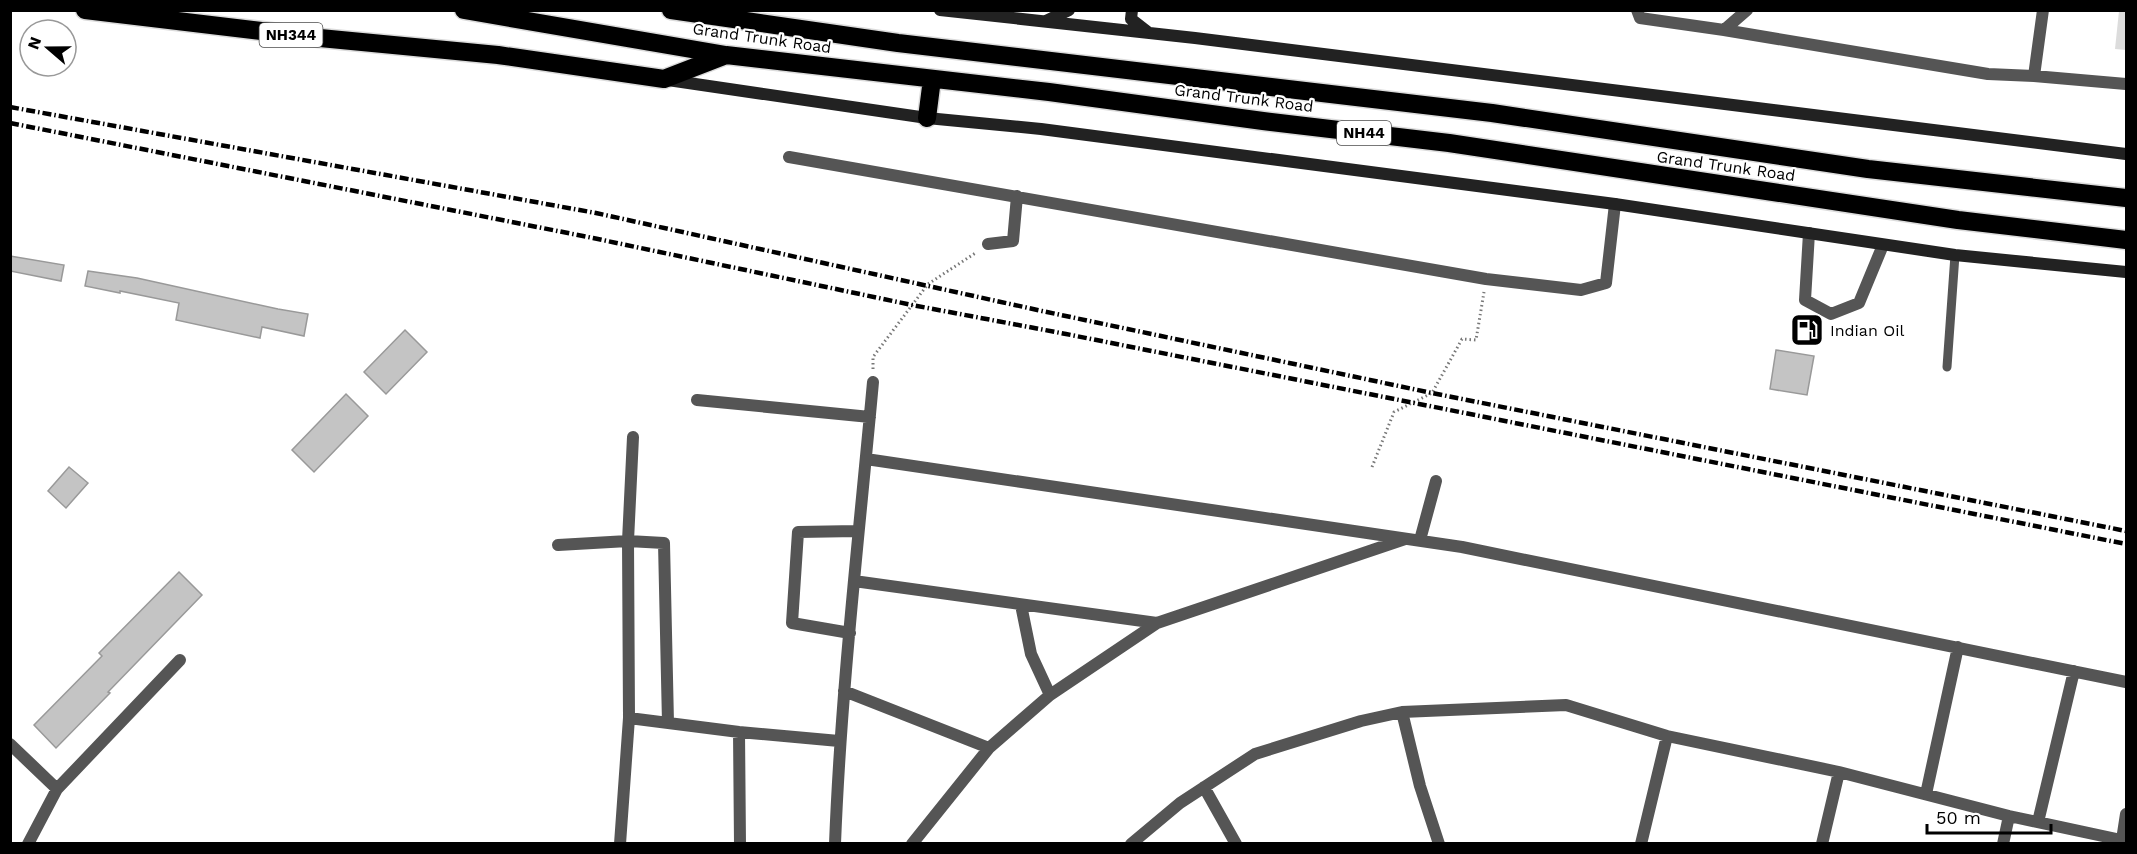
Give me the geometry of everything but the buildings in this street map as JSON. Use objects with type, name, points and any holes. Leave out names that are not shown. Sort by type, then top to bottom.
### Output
[{"type":"highway","name":"NH344","points":[[85,10],[320,38],[498,55],[664,80],[726,55]]},
{"type":"highway","name":"Grand Trunk Road","points":[[464,10],[726,55],[1449,143],[1958,220],[2127,240]]},
{"type":"highway","name":"Grand Trunk Road","points":[[671,10],[898,43],[1492,113],[1868,169],[2127,198]]},
{"type":"highway","points":[[927,118],[932,79]]},
{"type":"street","points":[[940,10],[1027,15],[1045,22],[2127,154]]},
{"type":"street","points":[[1045,22],[1069,10]]},
{"type":"street","points":[[1132,10],[1131,19],[1150,33]]},
{"type":"street","points":[[1638,10],[1640,18],[1988,74],[2127,84]]},
{"type":"street","points":[[1724,30],[1747,10]]},
{"type":"street","points":[[2034,76],[2043,10]]},
{"type":"street","points":[[664,80],[927,118],[1041,129],[1615,204],[1955,255],[2127,272]]},
{"type":"street","points":[[789,157],[1486,279],[1581,290],[1606,283],[1615,204]]},
{"type":"street","points":[[988,244],[1014,241],[1017,196]]},
{"type":"street","points":[[1809,233],[1805,300],[1831,314],[1859,303],[1883,245]]},
{"type":"street","points":[[835,843],[839,741],[857,531],[873,382]]},
{"type":"street","points":[[697,400],[870,417]]},
{"type":"street","points":[[620,843],[629,718],[628,541],[633,436]]},
{"type":"street","points":[[866,459],[1415,539],[1958,646],[2127,682]]},
{"type":"street","points":[[1415,539],[1436,482]]},
{"type":"street","points":[[850,633],[792,623],[798,532],[857,531]]},
{"type":"street","points":[[912,843],[989,748],[1050,696],[1157,623],[1415,539]]},
{"type":"street","points":[[558,545],[628,541],[664,543],[668,723]]},
{"type":"street","points":[[854,581],[1157,623]]},
{"type":"street","points":[[1021,605],[1031,654],[1050,696]]},
{"type":"street","points":[[1926,794],[1958,646]]},
{"type":"street","points":[[28,843],[57,789],[180,660]]},
{"type":"street","points":[[2038,822],[2074,671]]},
{"type":"street","points":[[844,691],[989,748]]},
{"type":"street","points":[[1131,843],[1180,803],[1256,754],[1361,721],[1402,712],[1566,705],[1667,736],[1839,772],[2009,816],[2124,840],[2127,814]]},
{"type":"street","points":[[1402,712],[1420,786],[1439,843]]},
{"type":"street","points":[[629,718],[739,732],[839,741]]},
{"type":"street","points":[[739,732],[740,843]]},
{"type":"street","points":[[1641,843],[1667,736]]},
{"type":"street","points":[[10,744],[57,789]]},
{"type":"street","points":[[1822,843],[1839,772]]},
{"type":"street","points":[[1204,788],[1236,843]]},
{"type":"street","points":[[2003,843],[2009,816]]},
{"type":"lane","points":[[1947,367],[1955,255]]},
{"type":"path","points":[[873,382],[873,357],[928,284],[988,244]]},
{"type":"path","points":[[1372,467],[1394,412],[1432,393],[1462,339],[1476,340],[1486,279]]},
{"type":"shaded area","points":[[2119,11],[2126,11],[2126,50],[2115,49]]},
{"type":"railway","points":[[10,107],[596,213],[1042,311],[1432,393],[2126,531]]},
{"type":"railway","points":[[10,123],[593,238],[912,305],[2126,544]]},
{"type":"place","name":"Indian Oil","points":[[1807,330]]}]
